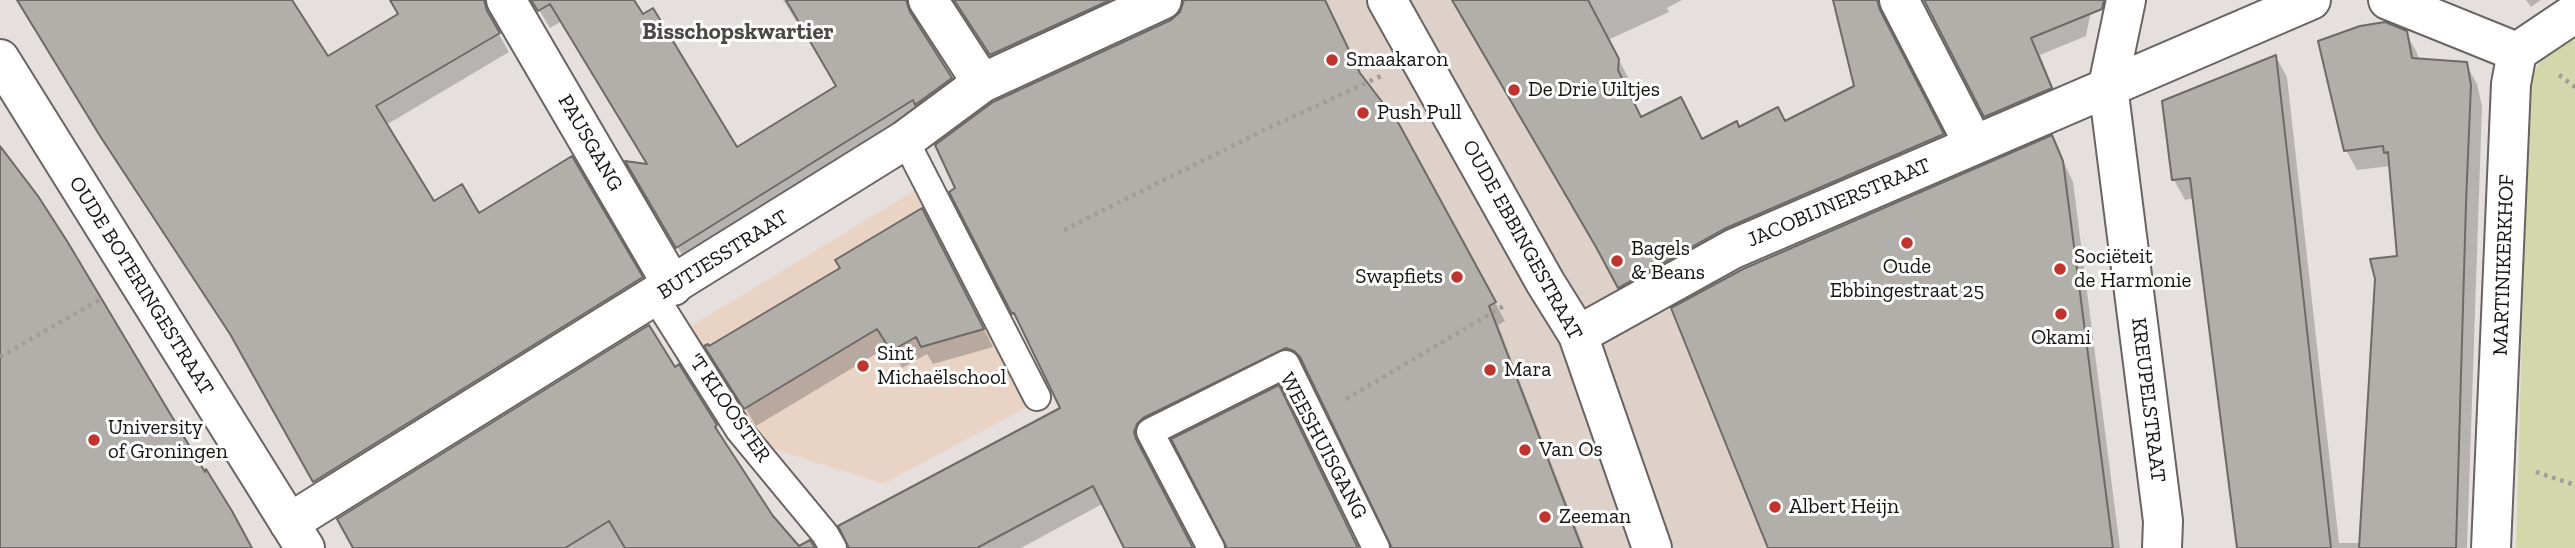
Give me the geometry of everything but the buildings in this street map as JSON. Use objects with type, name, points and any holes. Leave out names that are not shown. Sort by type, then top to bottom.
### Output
[{"type":"street","name":"PAUSGANG","points":[[506,0],[664,292]]},
{"type":"street","points":[[928,0],[982,83]]},
{"type":"street","name":"BUTJESSTRAAT","points":[[297,536],[664,292],[905,140],[982,83],[1162,0]]},
{"type":"street","name":"OUDE EBBINGESTRAAT","points":[[1387,0],[1545,282],[1578,335],[1652,548]]},
{"type":"street","points":[[1899,0],[1975,145]]},
{"type":"street","name":"KREUPELSTRAAT","points":[[2126,0],[2108,86],[2163,521],[2162,548]]},
{"type":"street","name":"JACOBIJNERSTRAAT","points":[[1578,335],[1733,249],[2311,0]]},
{"type":"street","points":[[2388,0],[2517,52],[2575,13]]},
{"type":"street","name":"MARTINIKERKHOF","points":[[2491,548],[2511,84],[2517,52]]},
{"type":"street","name":"OUDE BOTERINGESTRAAT","points":[[0,59],[297,536]]},
{"type":"lane","points":[[905,140],[1037,397]]},
{"type":"lane","name":"'T KLOOSTER","points":[[664,292],[739,430],[825,534],[833,548]]},
{"type":"lane","name":"WEESHUISGANG","points":[[1211,548],[1150,432],[1286,364],[1376,548]]},
{"type":"path","points":[[1064,230],[1262,131],[1420,58]]},
{"type":"path","points":[[0,357],[136,278]]},
{"type":"path","points":[[1312,419],[1545,282]]},
{"type":"shaded area","points":[[1168,0],[1569,0],[1657,162],[1853,548],[1448,548]]},
{"type":"shaded area","name":"Sint Michaëlschool","points":[[927,183],[1033,404],[883,484],[760,444],[688,328]]},
{"type":"green space","points":[[2575,36],[2575,548],[2516,548],[2529,84],[2542,61]]},
{"type":"place","name":"Smaakaron","points":[[1332,60]]},
{"type":"place","name":"De Drie Uiltjes","points":[[1514,90]]},
{"type":"place","name":"Push Pull","points":[[1363,113]]},
{"type":"place","name":"Oude Ebbingestraat 25","points":[[1907,243]]},
{"type":"place","name":"Bagels & Beans","points":[[1617,261]]},
{"type":"place","name":"Sociëteit de Harmonie","points":[[2060,269]]},
{"type":"place","name":"Swapfiets","points":[[1457,277]]},
{"type":"place","name":"Okami","points":[[2061,314]]},
{"type":"place","name":"Sint Michaëlschool","points":[[863,366]]},
{"type":"place","name":"Mara","points":[[1490,370]]},
{"type":"place","name":"University of Groningen","points":[[94,440]]},
{"type":"place","name":"Van Os","points":[[1525,450]]},
{"type":"place","name":"Albert Heijn","points":[[1775,507]]},
{"type":"place","name":"Zeeman","points":[[1545,517]]},
{"type":"district","name":"Bisschopskwartier","points":[[738,32]]}]
